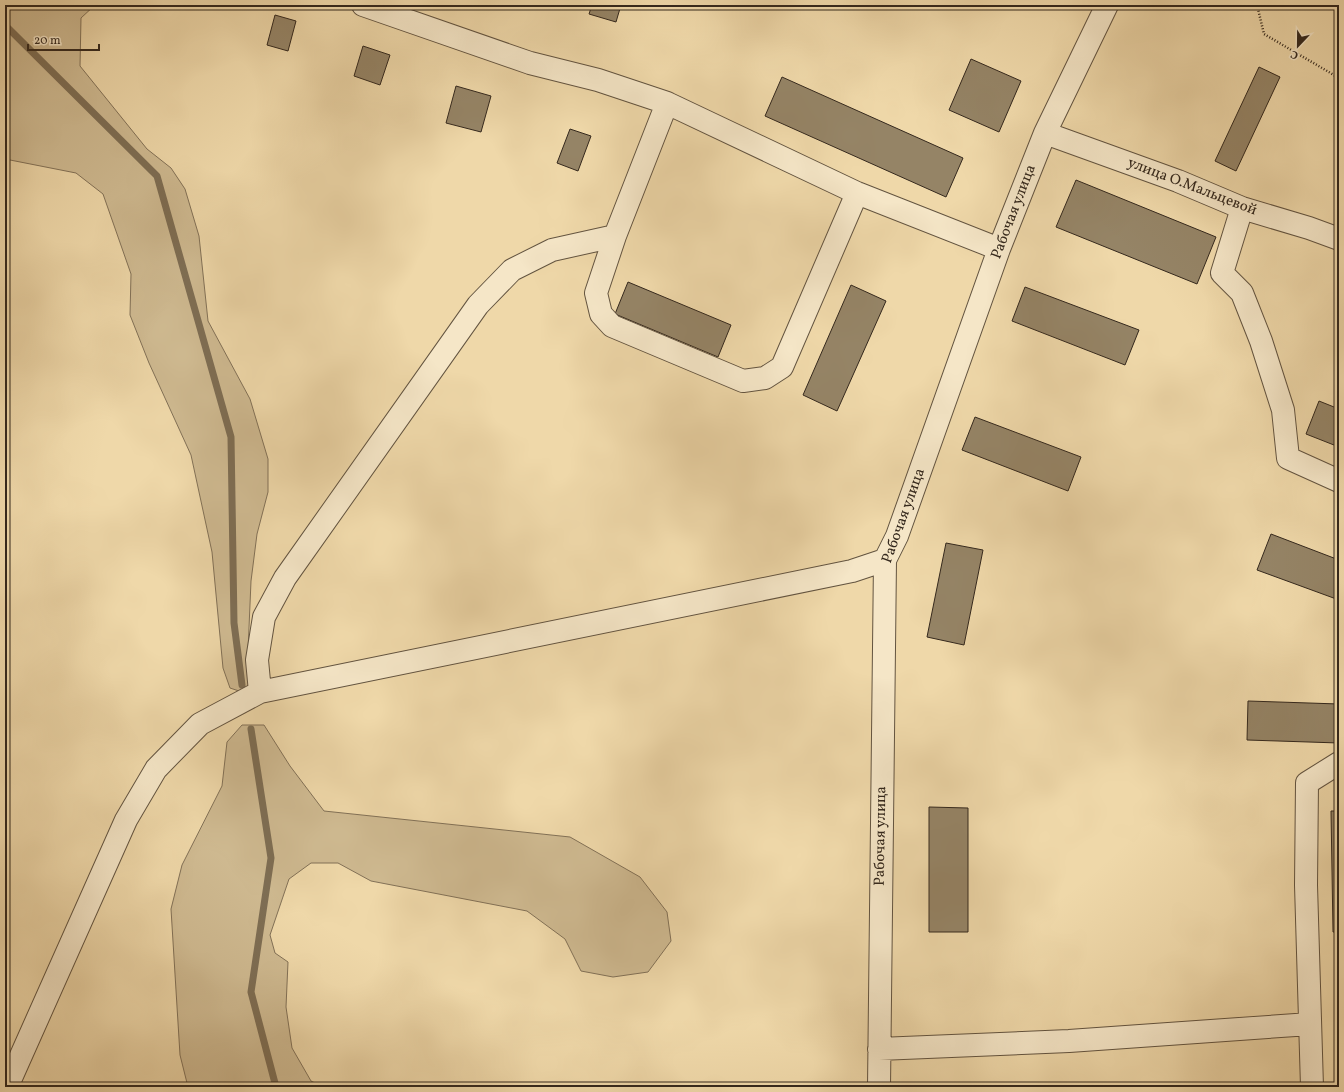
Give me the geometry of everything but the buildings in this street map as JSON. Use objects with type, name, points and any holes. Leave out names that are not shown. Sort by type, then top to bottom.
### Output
[{"type":"street","points":[[363,5],[530,63],[598,80],[667,103],[857,193],[999,249]]},
{"type":"street","name":"Рабочая улица","points":[[880,1087],[879,1049],[885,560],[897,536],[999,249],[1045,133],[1104,6]]},
{"type":"street","points":[[667,103],[615,236],[596,293],[601,314],[612,326],[743,381],[765,378],[782,367],[857,193]]},
{"type":"street","name":"улица О.Мальцевой","points":[[1045,133],[1178,181],[1242,208],[1339,238]]},
{"type":"street","points":[[1242,208],[1222,273],[1242,292],[1261,341],[1283,410],[1288,458],[1339,481]]},
{"type":"street","points":[[260,692],[257,660],[264,617],[284,578],[478,305],[512,270],[552,250],[615,236]]},
{"type":"street","points":[[7,1087],[126,820],[156,769],[200,724],[260,692],[852,571],[885,560]]},
{"type":"street","points":[[1312,1087],[1306,885],[1307,782],[1339,763]]},
{"type":"street","points":[[879,1049],[1068,1041],[1310,1024]]},
{"type":"path","points":[[1257,5],[1264,34],[1339,78]]},
{"type":"shaded area","points":[[5,5],[95,5],[81,18],[80,66],[147,149],[171,168],[185,189],[199,236],[208,321],[250,399],[268,459],[268,492],[257,534],[251,581],[248,651],[250,686],[239,691],[230,688],[223,668],[212,552],[191,455],[149,363],[130,315],[131,274],[103,194],[76,173],[5,159]]},
{"type":"shaded area","points":[[242,725],[264,725],[290,766],[324,811],[570,837],[640,877],[667,912],[671,941],[648,972],[613,977],[581,971],[565,939],[527,911],[371,881],[338,863],[311,863],[289,879],[270,935],[275,953],[288,962],[286,1007],[292,1048],[311,1081],[323,1087],[188,1087],[180,1055],[171,909],[182,865],[222,786],[227,742]]},
{"type":"waterway","points":[[5,27],[8,28],[157,176],[231,437],[234,623],[242,685]]},
{"type":"waterway","points":[[251,729],[271,858],[251,992],[276,1087]]}]
